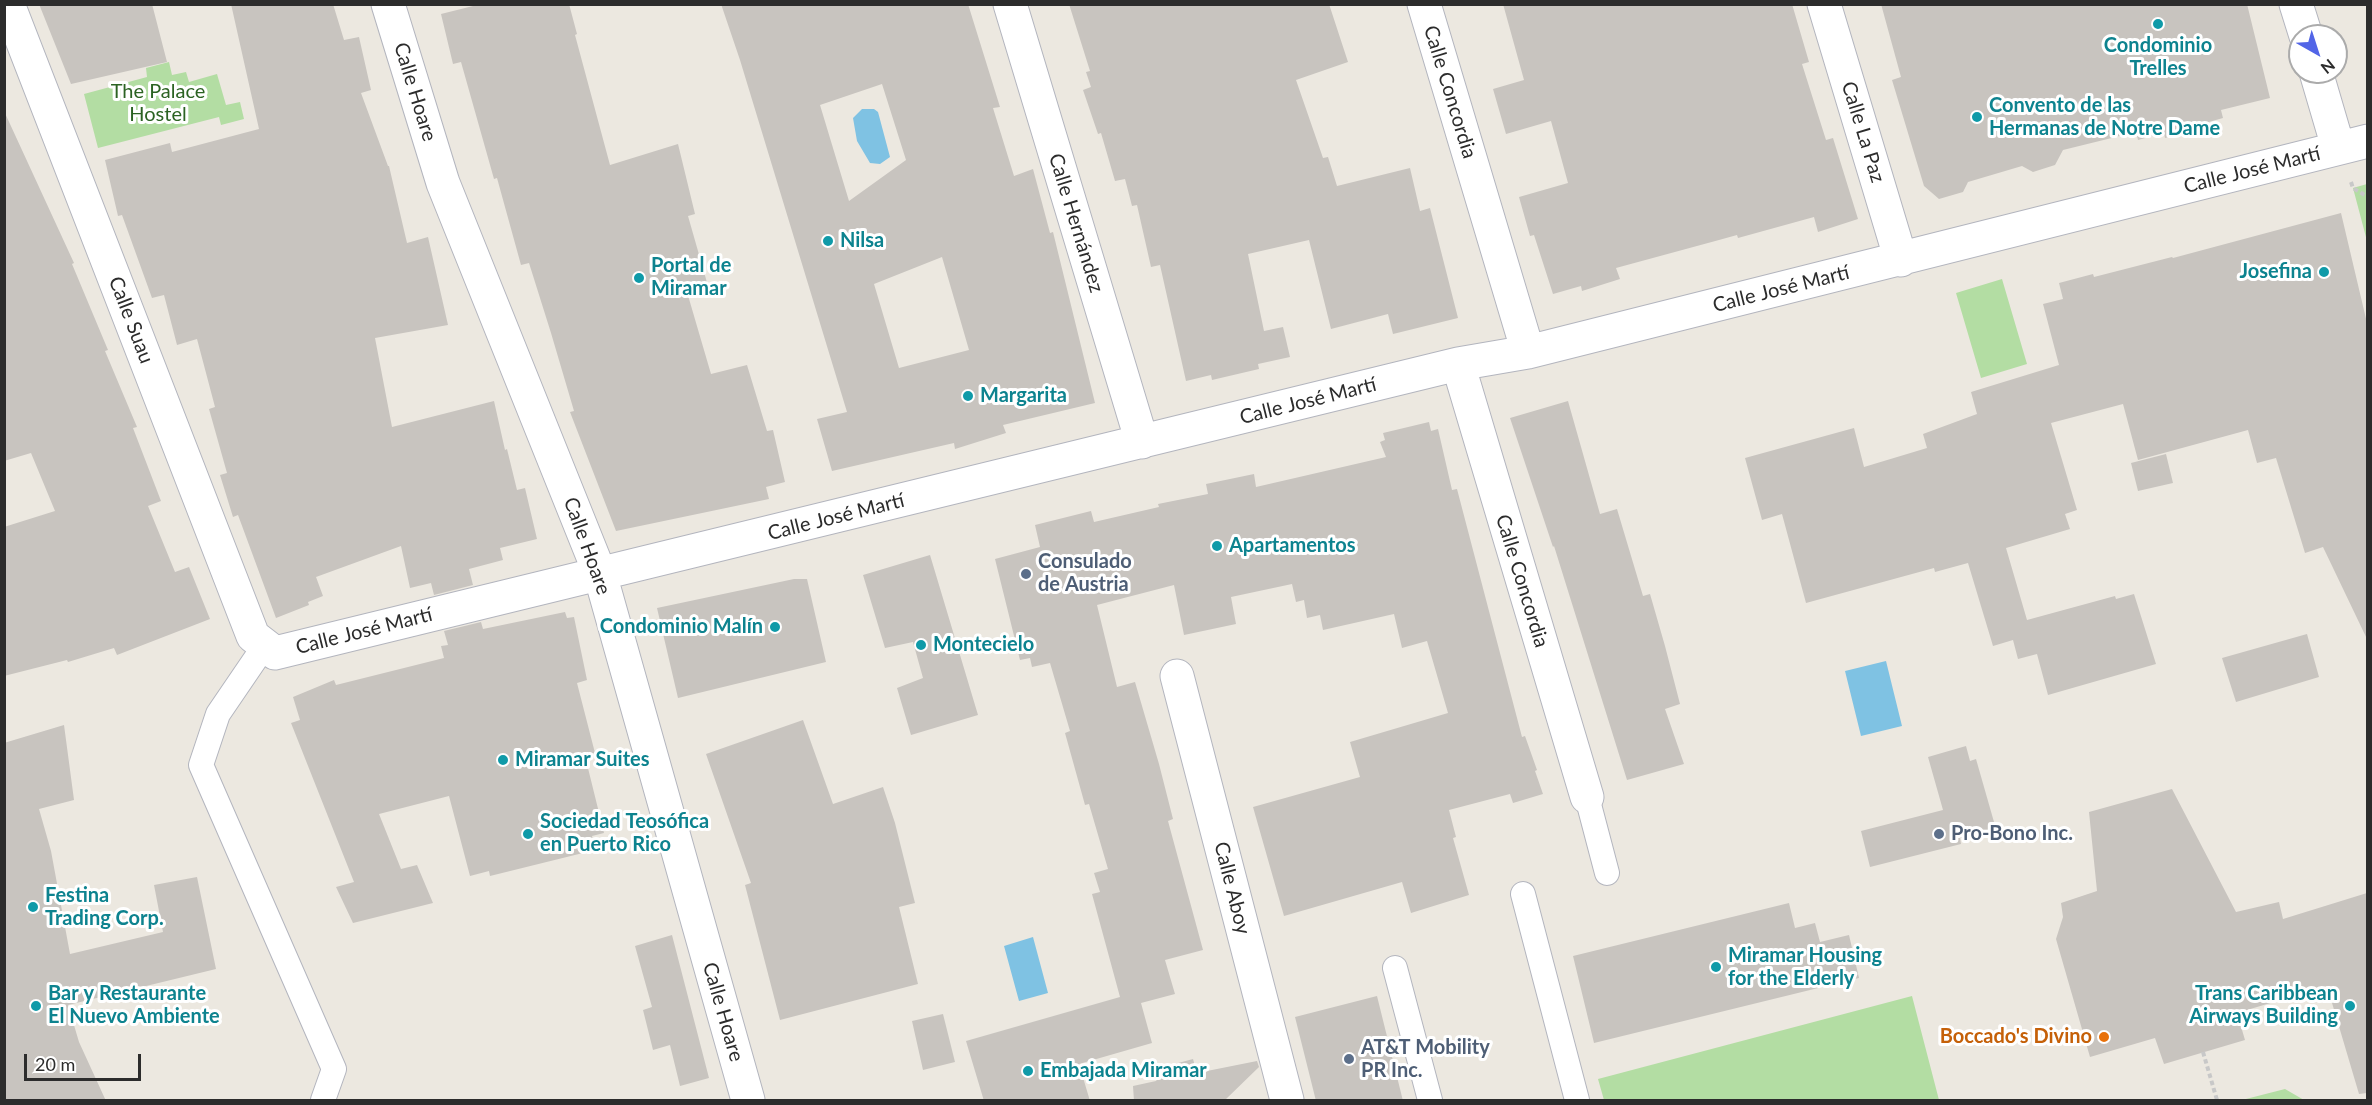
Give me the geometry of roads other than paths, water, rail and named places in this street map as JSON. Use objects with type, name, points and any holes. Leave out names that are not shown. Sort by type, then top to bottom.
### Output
[{"type":"street","name":"Calle Suau","points":[[8,4],[259,641]]},
{"type":"street","name":"Calle Hoare","points":[[388,4],[443,183],[600,574],[748,1101]]},
{"type":"street","name":"Calle Hernández","points":[[1010,4],[1142,442]]},
{"type":"street","name":"Calle Concordia","points":[[1424,4],[1528,352]]},
{"type":"street","name":"Calle La Paz","points":[[1824,4],[1901,260]]},
{"type":"street","points":[[2296,4],[2302,24]]},
{"type":"street","points":[[2322,84],[2353,144]]},
{"type":"street","name":"Calle José Martí","points":[[259,641],[275,653],[1458,364],[1528,352],[1901,260],[2353,144]]},
{"type":"street","name":"Calle Concordia","points":[[1458,364],[1587,797]]},
{"type":"street","name":"Calle Aboy","points":[[1177,676],[1287,1101]]},
{"type":"lane","points":[[259,641],[218,714],[201,765],[334,1069],[323,1101]]},
{"type":"lane","points":[[1587,797],[1607,873]]},
{"type":"lane","points":[[1523,894],[1577,1101]]},
{"type":"lane","points":[[1395,968],[1430,1101]]},
{"type":"water","points":[[862,109],[874,109],[878,112],[890,157],[880,164],[870,163],[857,141],[853,118]]},
{"type":"water","points":[[1886,661],[1902,726],[1861,736],[1845,671]]},
{"type":"water","points":[[1033,937],[1048,993],[1019,1001],[1004,946]]},
{"type":"place","name":"Condominio Trelles","points":[[2158,24]]},
{"type":"place","name":"Convento de las Hermanas de Notre Dame","points":[[1977,117]]},
{"type":"place","name":"Nilsa","points":[[828,241]]},
{"type":"place","name":"Josefina","points":[[2324,272]]},
{"type":"place","name":"Portal de Miramar","points":[[639,278]]},
{"type":"place","name":"Margarita","points":[[968,396]]},
{"type":"place","name":"Apartamentos","points":[[1217,546]]},
{"type":"place","name":"Consulado de Austria","points":[[1026,574]]},
{"type":"place","name":"Condominio Malín","points":[[775,627]]},
{"type":"place","name":"Montecielo","points":[[921,645]]},
{"type":"place","name":"Miramar Suites","points":[[503,760]]},
{"type":"place","name":"Sociedad Teosófica en Puerto Rico","points":[[528,834]]},
{"type":"place","name":"Pro-Bono Inc.","points":[[1939,834]]},
{"type":"place","name":"Festina Trading Corp.","points":[[33,907]]},
{"type":"place","name":"Miramar Housing for the Elderly","points":[[1716,967]]},
{"type":"place","name":"Bar y Restaurante El Nuevo Ambiente","points":[[36,1006]]},
{"type":"place","name":"Trans Caribbean Airways Building","points":[[2350,1006]]},
{"type":"place","name":"Boccado's Divino","points":[[2104,1037]]},
{"type":"place","name":"AT&T Mobility PR Inc.","points":[[1349,1059]]},
{"type":"place","name":"Embajada Miramar","points":[[1028,1071]]},
{"type":"park label","name":"The Palace Hostel","points":[[158,104]]}]
